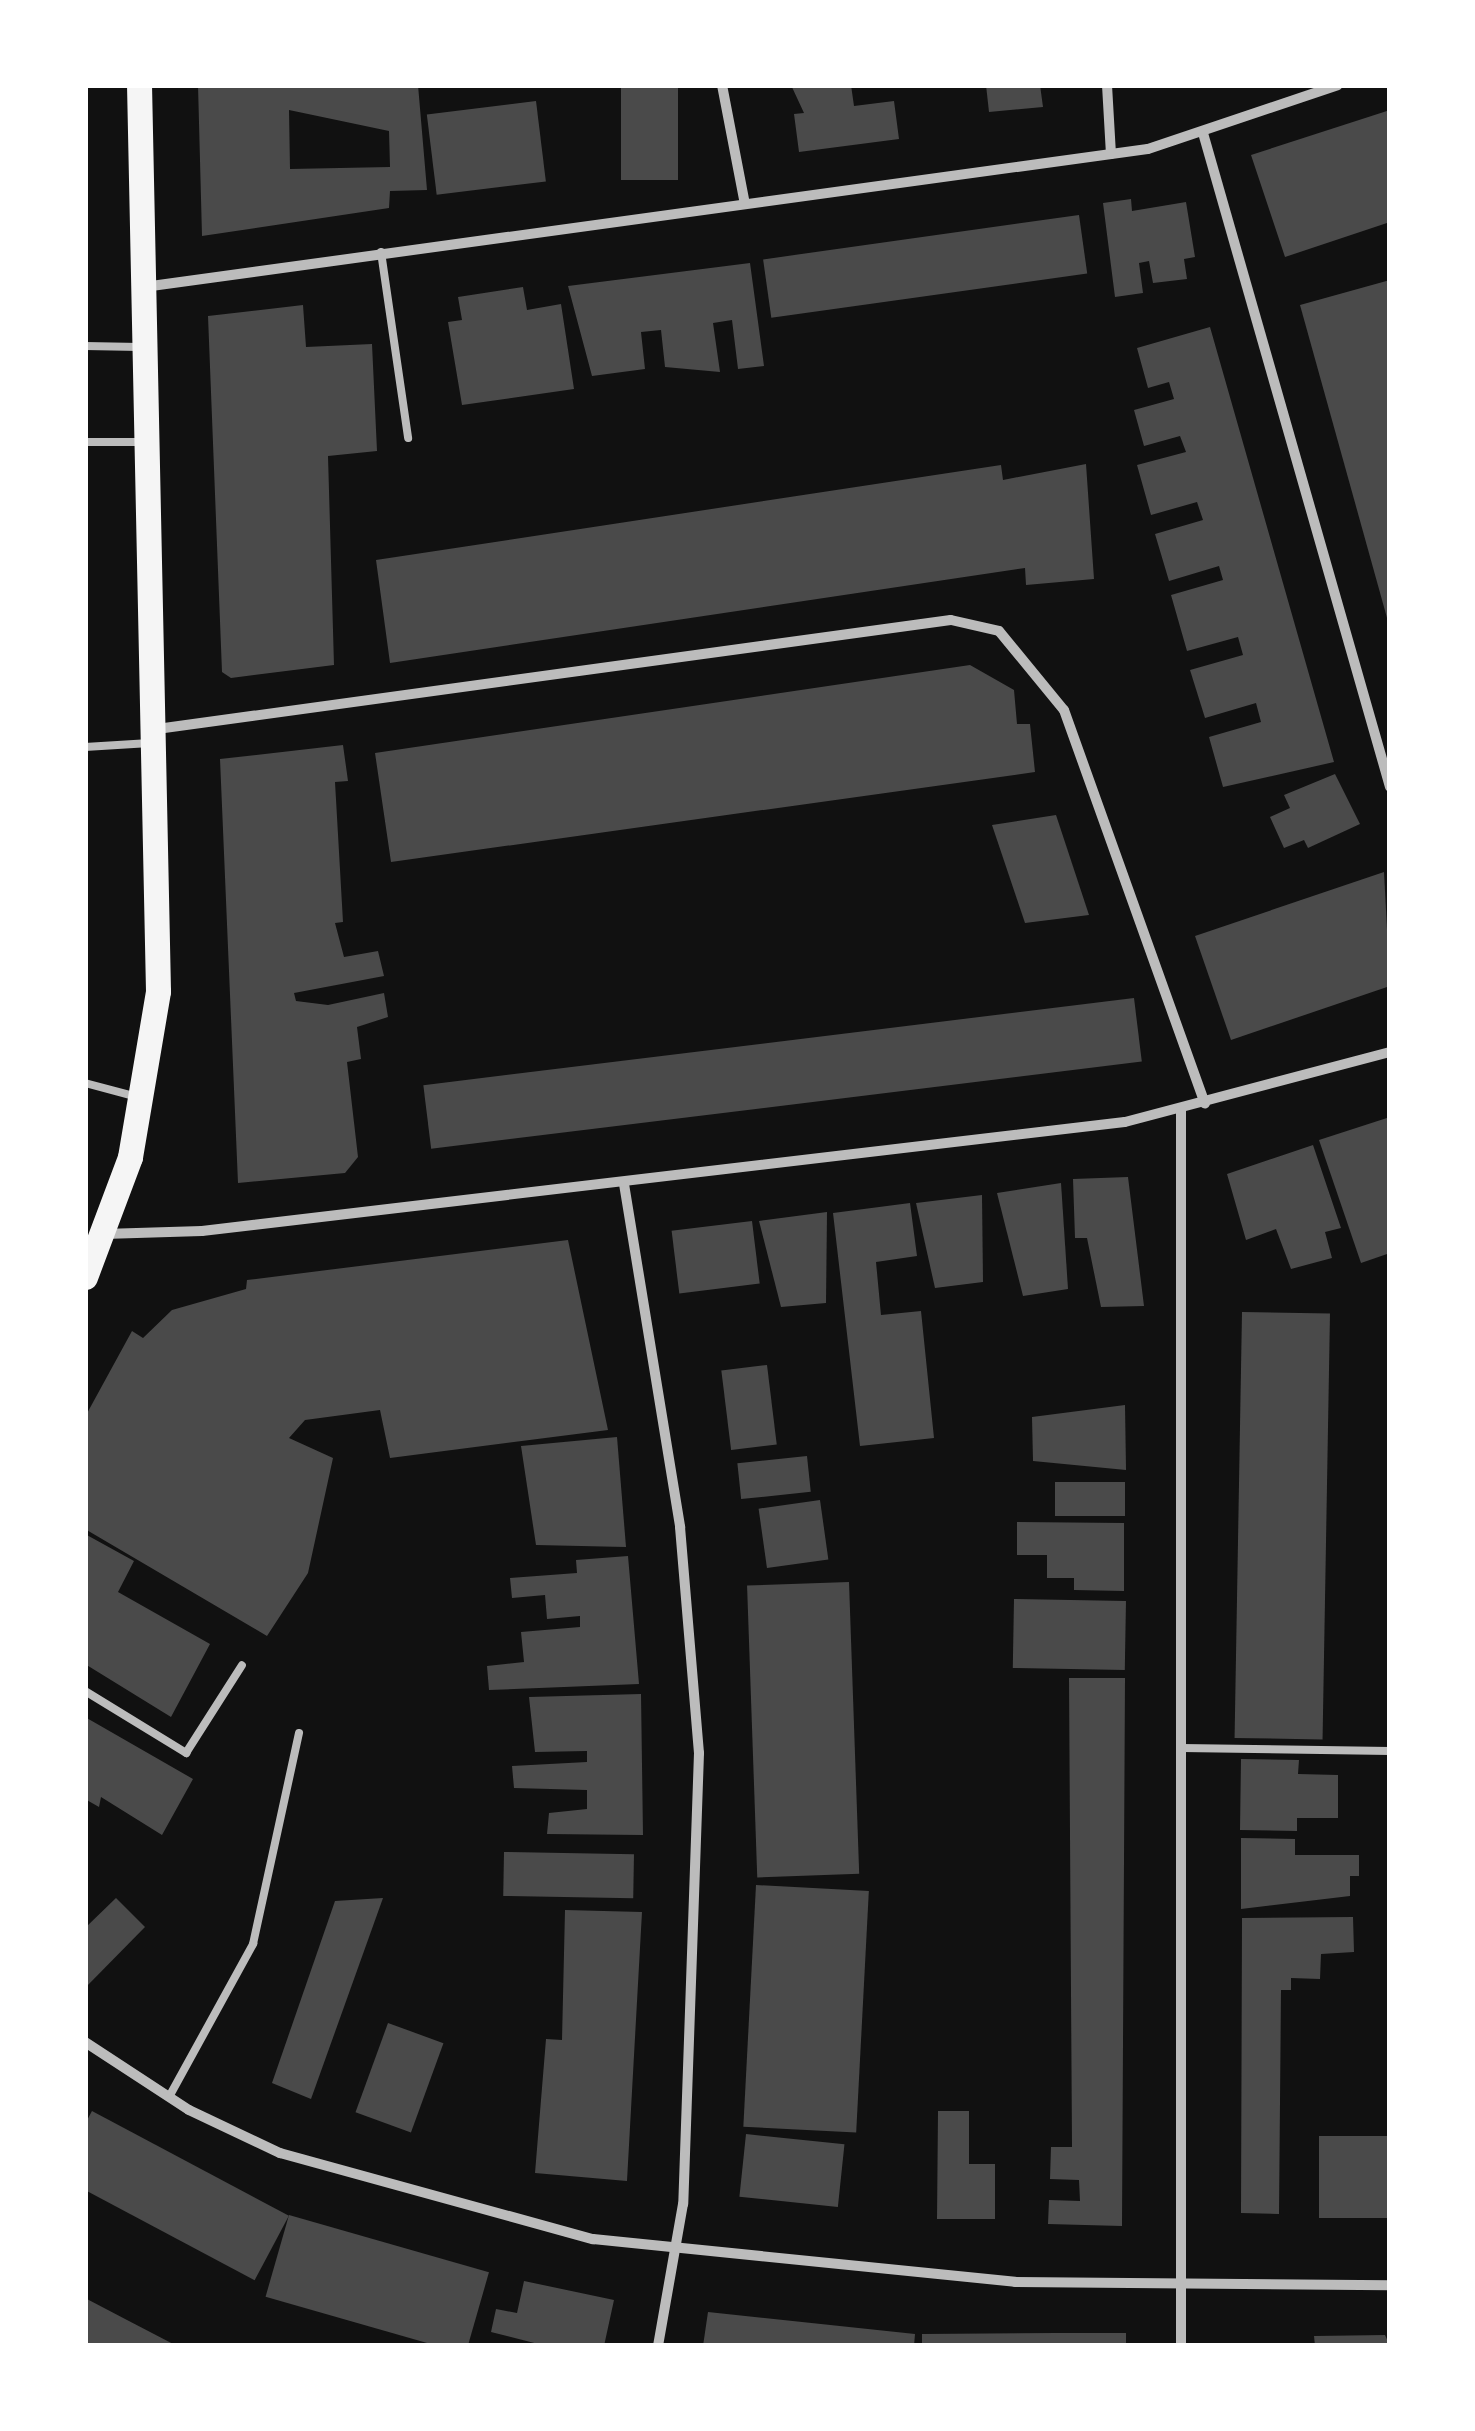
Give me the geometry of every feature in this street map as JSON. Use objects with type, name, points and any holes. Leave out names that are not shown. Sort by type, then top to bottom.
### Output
[{"type":"main road","points":[[85,1276],[104,1234],[143,1098],[158,991],[157,736],[138,288],[139,85]]},
{"type":"street","points":[[722,85],[745,204]]},
{"type":"street","points":[[1107,85],[1111,154]]},
{"type":"street","points":[[138,288],[1111,154],[1203,133],[1338,85]]},
{"type":"street","points":[[1203,133],[1390,788]]},
{"type":"street","points":[[157,736],[951,620],[999,632],[1064,710],[1204,1104]]},
{"type":"street","points":[[104,1234],[624,1184],[1182,1109],[1390,1052]]},
{"type":"street","points":[[1181,2346],[1182,1109]]},
{"type":"street","points":[[624,1184],[680,1527],[699,1753],[697,1958],[675,2254],[658,2346]]},
{"type":"street","points":[[85,2042],[170,2097],[280,2153],[675,2254],[1014,2282],[1390,2286]]},
{"type":"lane","points":[[381,252],[408,438]]},
{"type":"lane","points":[[85,346],[140,347]]},
{"type":"lane","points":[[85,442],[145,442]]},
{"type":"lane","points":[[85,747],[157,736]]},
{"type":"lane","points":[[85,1082],[143,1098]]},
{"type":"lane","points":[[85,1690],[186,1753],[242,1665]]},
{"type":"lane","points":[[170,2097],[253,1944],[299,1733]]},
{"type":"lane","points":[[1182,1748],[1390,1751]]},
{"type":"building","points":[[198,85],[418,85],[427,190],[390,191],[389,208],[202,236]],"holes":[[[289,110],[389,131],[390,167],[290,169]]]},
{"type":"building","points":[[621,85],[678,85],[678,180],[621,180]]},
{"type":"building","points":[[791,85],[851,85],[854,106],[894,101],[899,139],[799,152],[794,114],[804,113]]},
{"type":"building","points":[[986,85],[1040,85],[1043,107],[989,112]]},
{"type":"building","points":[[536,101],[546,181],[437,195],[427,114]]},
{"type":"building","points":[[1390,110],[1390,222],[1285,257],[1251,155]]},
{"type":"building","points":[[1131,199],[1132,211],[1186,202],[1195,257],[1184,259],[1187,279],[1153,283],[1149,261],[1139,263],[1143,293],[1115,297],[1103,203]]},
{"type":"building","points":[[1079,215],[1087,273],[771,318],[763,259]]},
{"type":"building","points":[[750,263],[764,366],[738,369],[732,320],[713,323],[720,372],[665,367],[661,330],[641,332],[645,369],[592,376],[568,286]]},
{"type":"building","points":[[1390,280],[1390,625],[1389,625],[1300,305]]},
{"type":"building","points":[[523,287],[527,310],[561,304],[574,389],[462,405],[448,322],[462,320],[458,297]]},
{"type":"building","points":[[303,305],[306,347],[372,344],[377,451],[328,456],[334,665],[231,678],[222,672],[208,316]]},
{"type":"building","points":[[1210,327],[1334,762],[1223,787],[1209,737],[1261,722],[1256,703],[1205,718],[1190,670],[1243,655],[1238,637],[1187,651],[1171,595],[1223,580],[1219,566],[1169,581],[1155,534],[1203,520],[1197,502],[1151,515],[1137,465],[1186,452],[1180,436],[1144,446],[1134,410],[1174,399],[1169,382],[1148,388],[1137,348]]},
{"type":"building","points":[[1086,464],[1094,579],[1026,585],[1025,568],[390,663],[376,560],[1001,465],[1003,480]]},
{"type":"building","points":[[970,665],[1014,690],[1017,724],[1030,724],[1035,772],[391,862],[375,753]]},
{"type":"building","points":[[343,745],[348,781],[335,782],[343,922],[335,923],[344,957],[378,951],[384,976],[294,993],[296,1001],[328,1005],[384,993],[388,1017],[357,1027],[361,1059],[347,1062],[358,1157],[345,1173],[238,1183],[220,759]]},
{"type":"building","points":[[1335,774],[1360,824],[1308,848],[1304,840],[1284,848],[1270,817],[1290,808],[1284,795]]},
{"type":"building","points":[[1056,815],[1089,915],[1025,923],[992,825]]},
{"type":"building","points":[[1384,872],[1390,986],[1231,1040],[1195,936]]},
{"type":"building","points":[[1134,998],[1142,1062],[431,1149],[423,1085]]},
{"type":"building","points":[[1390,1117],[1390,1253],[1361,1263],[1319,1140]]},
{"type":"building","points":[[1313,1145],[1341,1228],[1325,1232],[1332,1258],[1291,1269],[1276,1229],[1246,1240],[1227,1174]]},
{"type":"building","points":[[1128,1177],[1144,1306],[1101,1307],[1087,1238],[1075,1238],[1073,1179]]},
{"type":"building","points":[[1061,1183],[1068,1289],[1023,1296],[997,1193]]},
{"type":"building","points":[[982,1195],[983,1282],[935,1288],[916,1203]]},
{"type":"building","points":[[910,1203],[917,1256],[876,1262],[881,1315],[921,1311],[934,1438],[860,1446],[833,1213]]},
{"type":"building","points":[[827,1212],[826,1303],[781,1307],[759,1221]]},
{"type":"building","points":[[752,1221],[760,1284],[679,1293],[672,1231]]},
{"type":"building","points":[[568,1240],[608,1430],[390,1458],[380,1410],[305,1420],[289,1438],[333,1458],[308,1573],[267,1636],[85,1529],[85,1417],[132,1331],[143,1338],[172,1310],[246,1289],[247,1280]]},
{"type":"building","points":[[1242,1312],[1330,1314],[1323,1739],[1235,1738]]},
{"type":"building","points":[[767,1365],[777,1444],[731,1450],[721,1371]]},
{"type":"building","points":[[1125,1405],[1126,1470],[1033,1461],[1032,1417]]},
{"type":"building","points":[[617,1437],[626,1547],[536,1545],[521,1446]]},
{"type":"building","points":[[807,1456],[811,1492],[741,1499],[737,1463]]},
{"type":"building","points":[[1055,1482],[1125,1482],[1125,1516],[1055,1516]]},
{"type":"building","points":[[820,1500],[828,1559],[767,1568],[759,1509]]},
{"type":"building","points":[[1017,1522],[1124,1523],[1124,1591],[1074,1590],[1074,1578],[1047,1578],[1047,1555],[1017,1555]]},
{"type":"building","points":[[85,1534],[134,1561],[118,1592],[210,1644],[171,1717],[85,1664]]},
{"type":"building","points":[[628,1556],[639,1684],[489,1690],[487,1666],[524,1662],[521,1632],[580,1627],[580,1616],[547,1619],[545,1595],[512,1598],[510,1578],[577,1573],[576,1560]]},
{"type":"building","points":[[849,1582],[859,1874],[757,1877],[747,1586]]},
{"type":"building","points":[[1014,1599],[1126,1601],[1125,1670],[1013,1668]]},
{"type":"building","points":[[1069,1678],[1125,1678],[1122,2226],[1048,2224],[1049,2200],[1080,2201],[1079,2180],[1050,2179],[1051,2147],[1072,2147]]},
{"type":"building","points":[[641,1694],[643,1835],[547,1834],[549,1813],[587,1809],[587,1790],[514,1788],[512,1766],[587,1762],[587,1751],[535,1752],[529,1697]]},
{"type":"building","points":[[85,1717],[193,1779],[162,1835],[101,1797],[99,1807],[85,1799]]},
{"type":"building","points":[[1241,1759],[1299,1760],[1298,1774],[1338,1775],[1338,1818],[1297,1818],[1297,1831],[1240,1830]]},
{"type":"building","points":[[1241,1838],[1295,1839],[1295,1855],[1359,1855],[1359,1876],[1350,1876],[1350,1896],[1241,1909]]},
{"type":"building","points":[[504,1852],[634,1854],[633,1898],[503,1896]]},
{"type":"building","points":[[756,1885],[869,1891],[856,2133],[743,2127]]},
{"type":"building","points":[[116,1898],[145,1927],[85,1988],[85,1928]]},
{"type":"building","points":[[383,1898],[311,2099],[272,2083],[335,1901]]},
{"type":"building","points":[[565,1910],[642,1912],[627,2181],[535,2173],[546,2039],[562,2040]]},
{"type":"building","points":[[1353,1917],[1354,1952],[1321,1954],[1320,1979],[1291,1978],[1291,1990],[1281,1990],[1279,2214],[1241,2213],[1242,1918]]},
{"type":"building","points":[[388,2023],[443,2043],[411,2132],[356,2112]]},
{"type":"building","points":[[92,2111],[289,2216],[255,2280],[85,2190],[85,2124]]},
{"type":"building","points":[[938,2111],[969,2111],[969,2164],[995,2164],[995,2219],[937,2219]]},
{"type":"building","points":[[746,2134],[844,2144],[838,2207],[739,2197]]},
{"type":"building","points":[[1319,2136],[1390,2136],[1390,2218],[1319,2218]]},
{"type":"building","points":[[289,2215],[489,2272],[468,2346],[437,2346],[266,2297]]},
{"type":"building","points":[[524,2281],[614,2300],[604,2346],[546,2346],[491,2332],[496,2309],[517,2313]]},
{"type":"building","points":[[85,2298],[127,2320],[177,2346],[85,2346]]},
{"type":"building","points":[[708,2312],[915,2334],[914,2346],[703,2346]]},
{"type":"building","points":[[1126,2333],[1126,2346],[922,2346],[922,2334]]},
{"type":"building","points":[[1385,2335],[1390,2346],[1315,2346],[1314,2336]]}]
